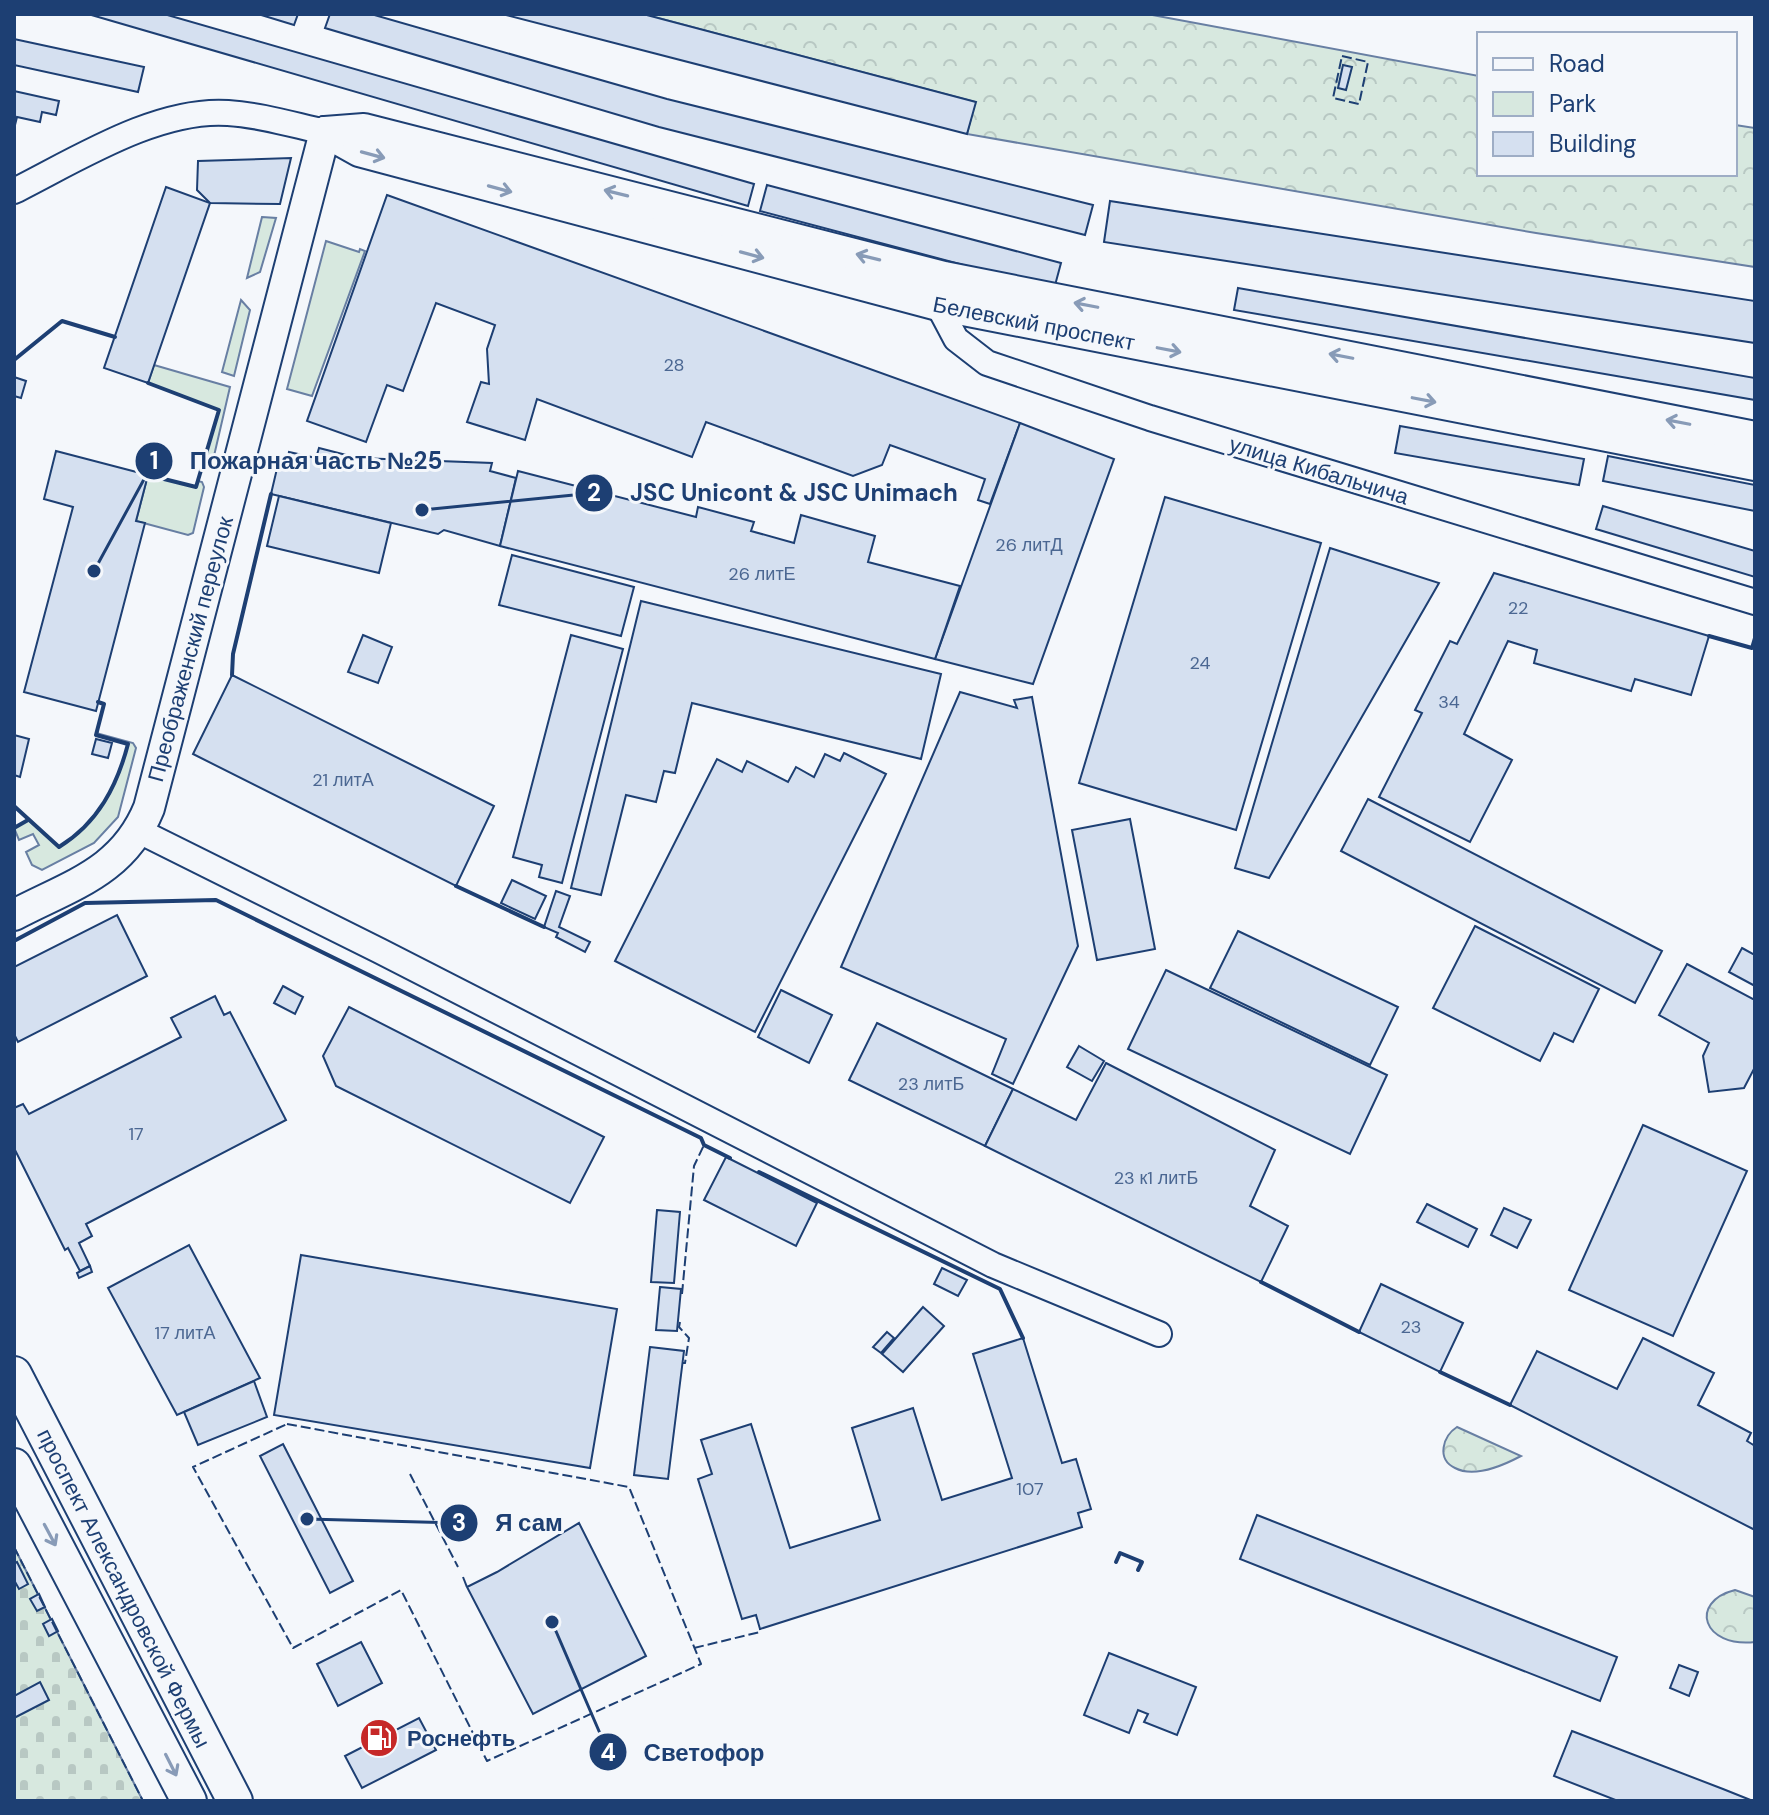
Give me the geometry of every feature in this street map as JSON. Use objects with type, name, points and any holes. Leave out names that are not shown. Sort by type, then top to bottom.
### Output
[{"type":"main road","name":"проспект Александровской Фермы","points":[[14,1374],[235,1801]]},
{"type":"main road","name":"проспект Александровской Фермы","points":[[14,1466],[189,1801]]},
{"type":"street","name":"Белевский проспект","points":[[14,191],[131,133],[197,115],[226,113],[325,132],[359,151],[941,291],[1755,465]]},
{"type":"street","name":"Преображенский переулок","points":[[14,915],[106,867],[126,850],[149,808],[325,132]]},
{"type":"street","name":"Белевский проспект","points":[[941,291],[1755,437]]},
{"type":"street","name":"улица Кибальчича","points":[[941,291],[956,339],[987,363],[1150,418],[1755,602]]},
{"type":"street","points":[[139,831],[993,1265],[1159,1334]]},
{"type":"green space","points":[[643,14],[1147,14],[1477,76],[1477,176],[1737,176],[1737,125],[1755,128],[1755,267],[1536,233],[967,134],[975,102]]},
{"type":"green space","points":[[262,217],[276,218],[260,272],[247,278]]},
{"type":"green space","points":[[326,241],[359,252],[360,249],[365,251],[312,396],[287,389]]},
{"type":"green space","points":[[241,300],[250,310],[234,376],[222,372]]},
{"type":"green space","points":[[154,365],[230,387],[214,456],[207,461],[204,460],[219,410],[148,383]]},
{"type":"green space","points":[[148,475],[196,487],[198,481],[202,482],[204,487],[193,533],[188,535],[136,521]]},
{"type":"green space","points":[[96,733],[133,743],[136,748],[118,817],[94,843],[42,870],[32,865],[26,852],[39,845],[33,834],[19,840],[14,828],[28,820],[60,847],[96,815],[112,789],[128,744]]},
{"type":"green space","points":[[1457,1427],[1521,1456],[1480,1471],[1455,1468],[1445,1459],[1444,1448],[1448,1436]]},
{"type":"green space","points":[[14,1547],[143,1801],[14,1801]]},
{"type":"green space","points":[[1735,1590],[1755,1597],[1755,1642],[1723,1638],[1708,1623],[1707,1613],[1711,1604]]},
{"type":"building","points":[[88,14],[164,14],[754,184],[748,206]]},
{"type":"building","points":[[258,14],[298,14],[294,25]]},
{"type":"building","points":[[330,14],[371,14],[667,99],[1093,205],[1085,235],[659,127],[325,28]]},
{"type":"building","points":[[502,14],[643,14],[976,102],[967,134]]},
{"type":"building","points":[[14,39],[144,67],[138,92],[14,65]]},
{"type":"building","points":[[1343,65],[1352,67],[1346,90],[1338,88]]},
{"type":"building","points":[[14,91],[59,101],[56,115],[42,112],[40,122],[17,117],[14,129]]},
{"type":"building","points":[[291,158],[280,204],[210,203],[197,190],[198,161]]},
{"type":"building","points":[[767,185],[1061,263],[1054,289],[760,211]]},
{"type":"building","points":[[166,187],[210,203],[148,383],[104,368]]},
{"type":"building","points":[[387,195],[1020,423],[990,504],[978,500],[985,479],[890,445],[882,465],[853,476],[706,422],[692,457],[537,399],[525,440],[467,422],[481,382],[489,384],[487,349],[495,325],[436,303],[403,391],[387,385],[366,442],[307,421]]},
{"type":"building","points":[[1110,201],[1755,301],[1755,343],[1104,242]]},
{"type":"building","points":[[1238,288],[1755,378],[1755,400],[1234,310]]},
{"type":"building","points":[[14,377],[26,381],[21,398],[14,396]]},
{"type":"building","points":[[1020,423],[1114,459],[1033,684],[935,659]]},
{"type":"building","points":[[1400,426],[1584,459],[1579,485],[1395,453]]},
{"type":"building","points":[[319,448],[358,458],[492,463],[490,471],[516,478],[500,546],[444,530],[438,534],[271,494],[279,460],[287,461],[289,452],[316,458]]},
{"type":"building","points":[[56,451],[148,475],[136,521],[145,523],[96,711],[24,692],[73,507],[44,499]]},
{"type":"building","points":[[1608,456],[1755,485],[1755,511],[1603,481]]},
{"type":"building","points":[[518,471],[696,517],[698,507],[754,522],[751,531],[794,543],[801,515],[875,536],[868,562],[960,586],[935,659],[500,546]]},
{"type":"building","points":[[279,496],[391,523],[379,573],[267,546]]},
{"type":"building","points":[[1165,497],[1321,543],[1236,830],[1079,783]]},
{"type":"building","points":[[1603,506],[1755,551],[1755,577],[1596,529]]},
{"type":"building","points":[[1330,548],[1439,583],[1269,878],[1235,868]]},
{"type":"building","points":[[512,555],[634,587],[621,636],[499,605]]},
{"type":"building","points":[[1494,573],[1709,636],[1691,695],[1635,679],[1631,691],[1534,663],[1537,650],[1508,641],[1464,734],[1512,760],[1470,842],[1379,797],[1422,713],[1415,710],[1450,641],[1457,644]]},
{"type":"building","points":[[641,601],[941,674],[921,759],[692,703],[675,773],[664,771],[656,802],[626,795],[601,895],[571,888]]},
{"type":"building","points":[[363,635],[392,647],[378,683],[348,672]]},
{"type":"building","points":[[571,635],[623,649],[562,883],[539,877],[542,865],[513,857]]},
{"type":"building","points":[[232,675],[494,806],[456,886],[193,754]]},
{"type":"building","points":[[960,692],[1017,708],[1014,700],[1032,697],[1078,946],[1013,1084],[992,1074],[1006,1039],[841,967]]},
{"type":"building","points":[[14,735],[29,739],[20,777],[14,775]]},
{"type":"building","points":[[96,739],[112,743],[108,758],[92,754]]},
{"type":"building","points":[[844,753],[886,774],[755,1032],[615,961],[717,759],[742,772],[747,761],[788,782],[796,767],[814,777],[825,754],[840,761]]},
{"type":"building","points":[[1368,799],[1662,951],[1635,1003],[1341,851]]},
{"type":"building","points":[[1130,819],[1155,949],[1097,960],[1072,830]]},
{"type":"building","points":[[512,880],[546,896],[535,919],[501,903]]},
{"type":"building","points":[[556,891],[570,896],[559,927],[590,942],[585,952],[544,927]]},
{"type":"building","points":[[117,915],[147,976],[18,1042],[14,1034],[14,967]]},
{"type":"building","points":[[1475,926],[1599,989],[1573,1042],[1554,1033],[1540,1061],[1433,1008]]},
{"type":"building","points":[[1238,931],[1398,1007],[1370,1065],[1210,988]]},
{"type":"building","points":[[1742,948],[1755,955],[1755,986],[1729,972]]},
{"type":"building","points":[[1687,964],[1755,1000],[1755,1067],[1744,1088],[1709,1092],[1703,1056],[1709,1043],[1659,1015]]},
{"type":"building","points":[[1166,970],[1387,1075],[1350,1154],[1128,1049]]},
{"type":"building","points":[[283,986],[303,997],[295,1014],[274,1003]]},
{"type":"building","points":[[781,990],[832,1015],[809,1063],[758,1037]]},
{"type":"building","points":[[215,996],[224,1015],[230,1012],[286,1120],[86,1224],[92,1236],[79,1243],[90,1266],[80,1271],[68,1248],[65,1250],[14,1148],[14,1108],[23,1104],[29,1114],[181,1037],[171,1018]]},
{"type":"building","points":[[349,1007],[604,1137],[570,1203],[336,1086],[323,1056]]},
{"type":"building","points":[[877,1023],[1013,1089],[985,1146],[849,1080]]},
{"type":"building","points":[[1079,1046],[1104,1061],[1092,1081],[1067,1067]]},
{"type":"building","points":[[1106,1063],[1275,1150],[1250,1206],[1288,1226],[1261,1282],[985,1146],[1013,1089],[1076,1120]]},
{"type":"building","points":[[1643,1125],[1747,1171],[1673,1336],[1569,1290]]},
{"type":"building","points":[[726,1157],[817,1203],[796,1246],[704,1200]]},
{"type":"building","points":[[1427,1204],[1477,1229],[1468,1247],[1417,1222]]},
{"type":"building","points":[[1504,1208],[1531,1220],[1517,1248],[1491,1235]]},
{"type":"building","points":[[657,1210],[680,1212],[674,1283],[651,1282]]},
{"type":"building","points":[[189,1245],[260,1378],[177,1415],[108,1288]]},
{"type":"building","points":[[301,1255],[617,1309],[590,1468],[274,1415]]},
{"type":"building","points":[[90,1266],[92,1272],[79,1278],[77,1273]]},
{"type":"building","points":[[942,1268],[967,1280],[958,1296],[934,1284]]},
{"type":"building","points":[[1381,1284],[1463,1323],[1440,1372],[1359,1332]]},
{"type":"building","points":[[660,1287],[681,1289],[677,1331],[656,1330]]},
{"type":"building","points":[[923,1307],[944,1326],[903,1372],[882,1354]]},
{"type":"building","points":[[887,1332],[894,1338],[881,1353],[873,1347]]},
{"type":"building","points":[[1023,1338],[1062,1463],[1076,1459],[1091,1509],[1078,1513],[1082,1527],[760,1629],[756,1615],[742,1619],[698,1479],[712,1474],[701,1440],[751,1424],[790,1548],[880,1520],[852,1428],[913,1408],[942,1500],[1012,1478],[973,1354]]},
{"type":"building","points":[[1643,1338],[1714,1373],[1698,1405],[1751,1433],[1747,1441],[1755,1446],[1755,1530],[1510,1405],[1537,1351],[1617,1389]]},
{"type":"building","points":[[650,1347],[684,1351],[668,1479],[634,1475]]},
{"type":"building","points":[[254,1381],[267,1417],[198,1445],[184,1412]]},
{"type":"building","points":[[283,1444],[353,1581],[330,1593],[260,1456]]},
{"type":"building","points":[[1257,1515],[1617,1657],[1600,1701],[1240,1559]]},
{"type":"building","points":[[579,1523],[646,1656],[533,1714],[467,1587]]},
{"type":"building","points":[[17,1562],[28,1584],[19,1589],[14,1580],[14,1564]]},
{"type":"building","points":[[39,1594],[45,1607],[37,1611],[30,1599]]},
{"type":"building","points":[[52,1619],[58,1631],[49,1636],[43,1624]]},
{"type":"building","points":[[361,1642],[382,1683],[338,1706],[317,1664]]},
{"type":"building","points":[[1109,1653],[1196,1687],[1177,1735],[1144,1722],[1148,1714],[1138,1710],[1129,1733],[1084,1715]]},
{"type":"building","points":[[1679,1665],[1698,1672],[1689,1696],[1670,1688]]},
{"type":"building","points":[[40,1682],[49,1700],[14,1718],[14,1696]]},
{"type":"building","points":[[419,1718],[436,1750],[362,1788],[345,1756]]},
{"type":"building","points":[[1572,1731],[1753,1801],[1618,1801],[1554,1776]]},
{"type":"fence","points":[[1342,56],[1368,62],[1359,104],[1333,98],[1342,56]]},
{"type":"fence","points":[[682,1294],[694,1166],[704,1145]]},
{"type":"fence","points":[[680,1322],[679,1327],[689,1338],[683,1363]]},
{"type":"fence","points":[[287,1424],[629,1487],[701,1664],[487,1761],[401,1590],[293,1648],[193,1467],[287,1424]]},
{"type":"fence","points":[[410,1474],[458,1567]]},
{"type":"fence","points":[[14,1547],[143,1801]]},
{"type":"fence","points":[[463,1577],[467,1587]]},
{"type":"fence","points":[[694,1648],[760,1632],[760,1629]]},
{"type":"wall","points":[[14,360],[62,321],[115,337]]},
{"type":"wall","points":[[148,383],[219,410],[196,487],[148,475]]},
{"type":"wall","points":[[232,675],[233,654],[271,494]]},
{"type":"wall","points":[[1709,636],[1752,648],[1755,638]]},
{"type":"wall","points":[[14,806],[59,847],[95,815],[112,789],[128,744],[96,735],[104,704],[98,702]]},
{"type":"wall","points":[[14,828],[28,820]]},
{"type":"wall","points":[[456,886],[544,927]]},
{"type":"wall","points":[[14,941],[85,903],[216,900],[701,1138],[704,1145],[730,1158]]},
{"type":"wall","points":[[759,1172],[1000,1289],[1023,1338]]},
{"type":"wall","points":[[1261,1282],[1359,1332]]},
{"type":"wall","points":[[1440,1372],[1510,1405]]},
{"type":"wall","points":[[1116,1562],[1120,1553],[1142,1562],[1138,1570]]},
{"type":"place","name":"JSC Unicont & JSC Unimach","points":[[422,510]]},
{"type":"place","name":"Пожарная часть №25","points":[[94,571]]},
{"type":"place","name":"Я сам","points":[[307,1519]]},
{"type":"place","name":"Светофор","points":[[552,1622]]},
{"type":"place","name":"Роснефть","points":[[379,1738]]}]
